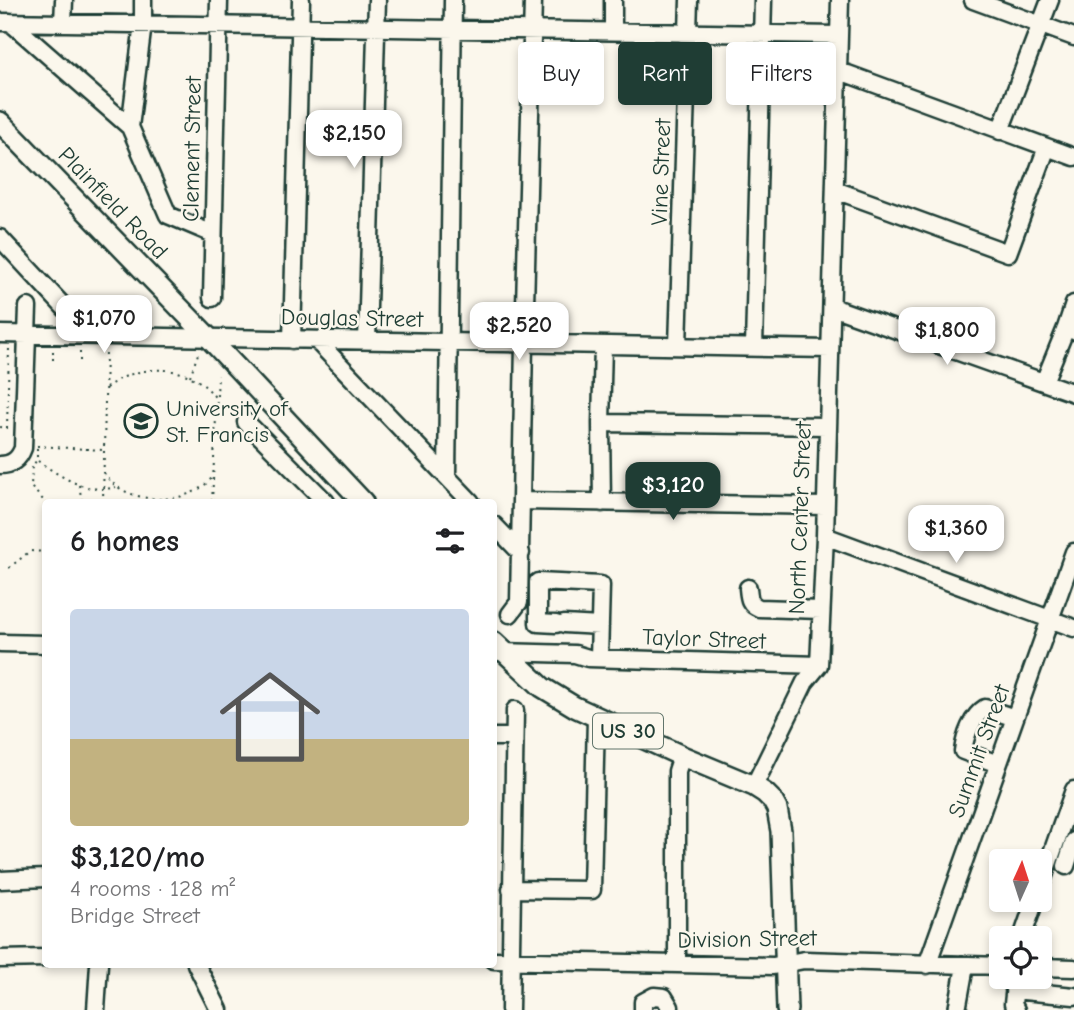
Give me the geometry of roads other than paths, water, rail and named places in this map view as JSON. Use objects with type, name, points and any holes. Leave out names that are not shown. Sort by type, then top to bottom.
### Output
[{"type":"main road","name":"Plainfield Road","points":[[0,122],[204,346],[360,499]]},
{"type":"main road","name":"US 30","points":[[499,653],[542,687],[575,708],[754,786],[772,800],[781,831],[787,1010]]},
{"type":"street","points":[[63,23],[64,0]]},
{"type":"street","points":[[130,127],[143,0]]},
{"type":"street","name":"Clement Street","points":[[212,299],[219,0]]},
{"type":"street","points":[[292,340],[301,0]]},
{"type":"street","points":[[367,341],[377,0]]},
{"type":"street","points":[[446,476],[453,0]]},
{"type":"street","points":[[510,614],[519,602],[533,0]]},
{"type":"street","points":[[613,0],[613,31]]},
{"type":"street","name":"Vine Street","points":[[678,346],[689,0]]},
{"type":"street","points":[[754,347],[764,0]]},
{"type":"street","name":"North Center Street","points":[[819,665],[832,307],[839,0]]},
{"type":"street","points":[[973,0],[1074,37]]},
{"type":"street","points":[[1000,131],[1050,0]]},
{"type":"street","points":[[5,22],[839,35]]},
{"type":"street","points":[[5,22],[130,127],[168,215],[213,233]]},
{"type":"street","points":[[838,73],[848,74],[1074,157]]},
{"type":"street","points":[[835,191],[1007,253],[1047,147]]},
{"type":"street","points":[[0,238],[86,342]]},
{"type":"street","points":[[1044,382],[1070,330],[1074,304]]},
{"type":"street","points":[[0,465],[17,459],[23,449],[28,307]]},
{"type":"street","points":[[832,307],[1074,393]]},
{"type":"street","name":"Douglas Street","points":[[5,341],[27,335],[86,342],[204,346],[316,340],[830,349]]},
{"type":"street","points":[[316,340],[468,499]]},
{"type":"street","points":[[602,503],[603,345]]},
{"type":"street","points":[[246,422],[323,499]]},
{"type":"street","points":[[601,423],[827,426]]},
{"type":"street","points":[[522,502],[825,506]]},
{"type":"street","points":[[497,528],[520,553]]},
{"type":"street","points":[[825,536],[1074,628]]},
{"type":"street","name":"Summit Street","points":[[927,965],[1074,552]]},
{"type":"street","points":[[593,658],[600,626],[601,584],[538,582],[538,623],[600,626]]},
{"type":"street","points":[[748,587],[749,600],[759,608],[821,610]]},
{"type":"street","points":[[0,643],[42,650]]},
{"type":"street","points":[[0,652],[42,650]]},
{"type":"street","name":"Taylor Street","points":[[499,653],[575,662],[593,658],[819,665]]},
{"type":"street","points":[[754,786],[805,682],[819,665]]},
{"type":"street","points":[[998,764],[963,751],[964,743],[976,713],[985,708],[1015,718]]},
{"type":"street","points":[[510,1010],[515,710]]},
{"type":"street","points":[[497,879],[511,884],[592,890],[596,717]]},
{"type":"street","points":[[497,737],[514,737]]},
{"type":"street","points":[[677,963],[677,771],[682,756]]},
{"type":"street","points":[[1052,853],[1074,790]]},
{"type":"street","points":[[1066,866],[1074,841]]},
{"type":"street","points":[[0,880],[42,878]]},
{"type":"street","points":[[0,959],[42,958]]},
{"type":"street","name":"Division Street","points":[[497,960],[773,966],[804,960],[989,966]]},
{"type":"street","points":[[957,1010],[965,966]]},
{"type":"street","points":[[1052,967],[1074,968]]},
{"type":"street","points":[[96,1010],[99,968]]},
{"type":"street","points":[[198,968],[219,1010]]},
{"type":"street","points":[[1014,989],[1013,1004],[1016,1010]]},
{"type":"street","points":[[1042,989],[1074,996]]},
{"type":"street","points":[[643,1010],[643,1002],[654,996],[664,998],[669,1010]]},
{"type":"place","name":"University of St. Francis","points":[[141,421]]}]
